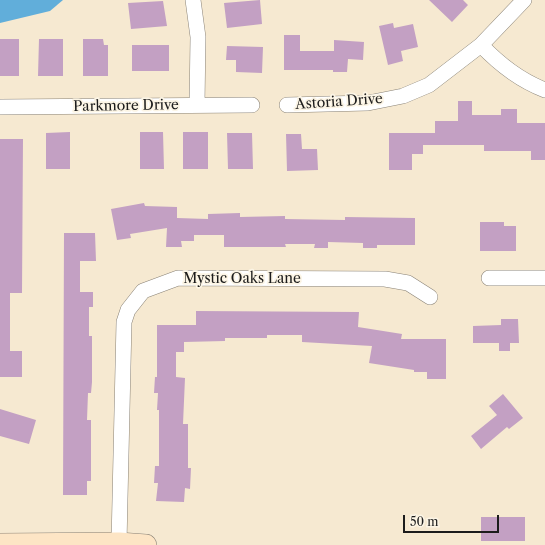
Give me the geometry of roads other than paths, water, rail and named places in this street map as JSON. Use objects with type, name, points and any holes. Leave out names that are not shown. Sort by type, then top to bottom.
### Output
[{"type":"street","points":[[193,0],[198,37],[197,105]]},
{"type":"street","name":"Astoria Drive","points":[[287,106],[368,103],[403,96],[428,85],[481,45],[524,0]]},
{"type":"street","points":[[481,45],[500,65],[527,83],[545,90]]},
{"type":"street","name":"Parkmore Drive","points":[[0,107],[252,105]]},
{"type":"street","name":"Mystic Oaks Lane","points":[[119,543],[124,322],[128,310],[144,291],[178,278],[385,279],[408,283],[430,297]]},
{"type":"street","points":[[489,278],[545,278]]},
{"type":"street","points":[[0,544],[119,543],[146,545]]},
{"type":"water","points":[[0,0],[63,0],[50,11],[0,23]]}]
